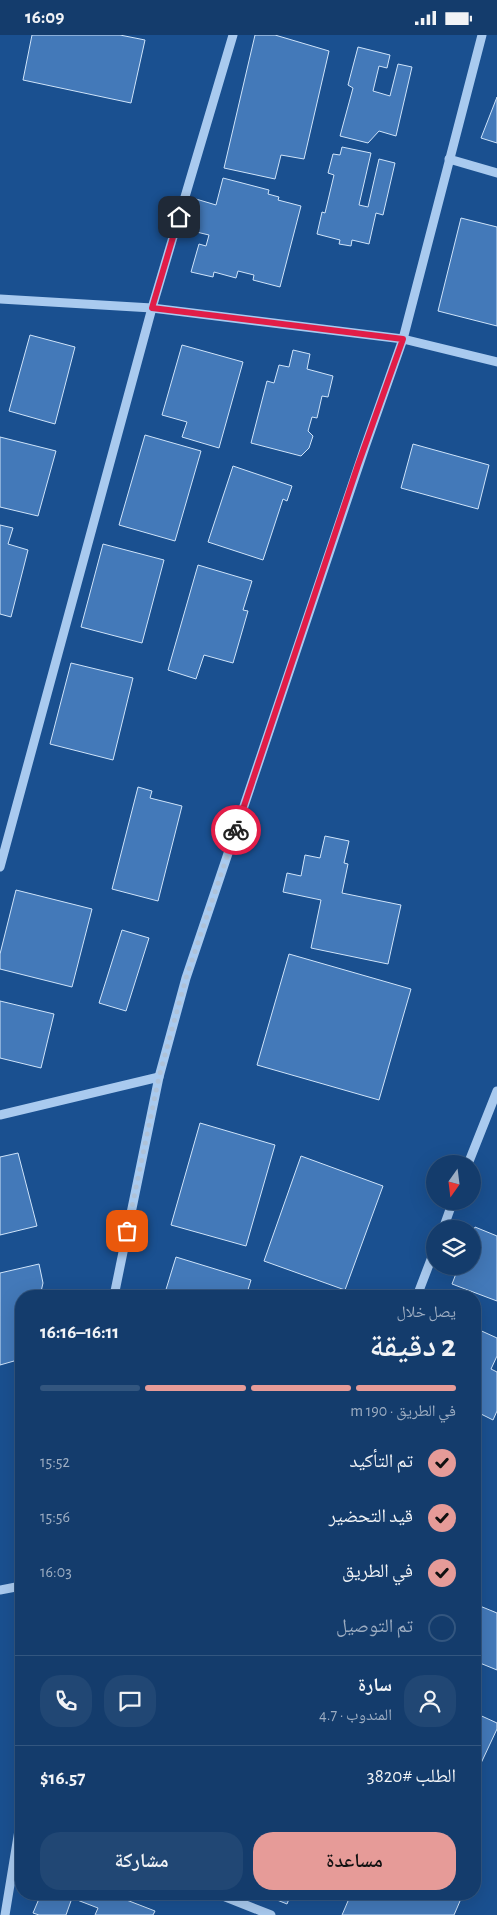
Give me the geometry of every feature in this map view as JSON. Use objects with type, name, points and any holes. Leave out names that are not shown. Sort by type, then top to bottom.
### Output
[{"type":"street","points":[[0,867],[152,308],[233,35]]},
{"type":"street","points":[[115,1290],[159,1077],[186,978],[358,465],[403,339],[482,35]]},
{"type":"street","points":[[450,159],[497,173]]},
{"type":"street","points":[[0,299],[152,308],[403,339],[497,362]]},
{"type":"street","points":[[0,1115],[159,1077]]},
{"type":"street","points":[[472,1155],[497,1091]]},
{"type":"street","points":[[419,1290],[426,1272]]},
{"type":"street","points":[[0,1589],[15,1587]]},
{"type":"street","points":[[4,1915],[15,1852]]},
{"type":"street","points":[[233,1900],[271,1915]]},
{"type":"building","points":[[32,35],[120,35],[145,40],[131,103],[23,80]]},
{"type":"building","points":[[255,35],[275,35],[329,51],[304,159],[281,155],[275,179],[224,168]]},
{"type":"building","points":[[358,47],[390,55],[387,68],[379,66],[373,91],[390,96],[398,64],[412,67],[396,136],[379,131],[368,143],[340,136],[353,88],[348,85]]},
{"type":"building","points":[[497,97],[497,143],[481,138]]},
{"type":"building","points":[[342,147],[371,153],[359,205],[368,207],[379,159],[395,163],[383,215],[376,213],[369,244],[352,240],[351,246],[339,244],[340,240],[317,234],[322,212],[325,213],[334,175],[328,173],[333,154],[340,155]]},
{"type":"building","points":[[223,178],[269,190],[268,194],[279,197],[278,200],[301,206],[280,287],[253,280],[254,275],[238,271],[236,278],[214,272],[213,277],[191,272],[199,244],[206,246],[209,235],[188,230],[196,199],[216,205]]},
{"type":"building","points":[[461,218],[497,227],[497,326],[438,311]]},
{"type":"building","points":[[30,335],[75,347],[55,424],[9,411]]},
{"type":"building","points":[[182,345],[243,362],[219,448],[182,437],[187,422],[162,415]]},
{"type":"building","points":[[293,350],[310,354],[307,369],[333,376],[328,397],[322,396],[317,418],[312,417],[308,431],[313,436],[309,448],[301,456],[251,443],[267,381],[274,383],[279,365],[289,367]]},
{"type":"building","points":[[145,435],[201,451],[175,541],[119,525]]},
{"type":"building","points":[[0,437],[56,451],[38,516],[0,507]]},
{"type":"building","points":[[413,444],[489,465],[478,509],[401,488]]},
{"type":"building","points":[[233,466],[292,486],[287,501],[283,499],[263,560],[208,542]]},
{"type":"building","points":[[0,525],[13,528],[8,544],[28,550],[11,617],[0,614]]},
{"type":"building","points":[[103,544],[164,560],[142,643],[81,627]]},
{"type":"building","points":[[198,565],[252,581],[243,610],[248,611],[233,663],[204,655],[196,679],[168,670]]},
{"type":"building","points":[[71,663],[133,678],[113,760],[50,744]]},
{"type":"building","points":[[138,787],[152,791],[150,798],[182,806],[158,901],[112,889]]},
{"type":"building","points":[[325,836],[349,841],[344,863],[348,864],[342,893],[401,905],[388,964],[311,948],[321,900],[283,892],[287,873],[301,876],[305,855],[320,858]]},
{"type":"building","points":[[16,890],[92,909],[72,987],[0,969],[0,954]]},
{"type":"building","points":[[122,930],[149,938],[126,1011],[99,1003]]},
{"type":"building","points":[[289,954],[411,989],[379,1100],[257,1065]]},
{"type":"building","points":[[0,1001],[54,1014],[41,1068],[0,1058]]},
{"type":"building","points":[[200,1123],[275,1145],[246,1246],[171,1225]]},
{"type":"building","points":[[18,1153],[37,1226],[0,1235],[0,1157]]},
{"type":"building","points":[[301,1156],[383,1186],[345,1290],[264,1261]]},
{"type":"building","points":[[481,1229],[497,1236],[497,1301],[481,1295],[481,1290],[468,1290],[452,1284],[456,1275],[481,1275]]},
{"type":"building","points":[[176,1257],[251,1280],[248,1290],[166,1290]]},
{"type":"building","points":[[39,1264],[43,1283],[41,1290],[15,1290],[15,1361],[0,1365],[0,1273]]},
{"type":"building","points":[[481,1331],[497,1338],[497,1356],[491,1369],[497,1372],[497,1411],[493,1420],[481,1414]]},
{"type":"building","points":[[481,1606],[497,1613],[497,1670],[481,1663]]},
{"type":"building","points":[[481,1716],[497,1723],[497,1729],[481,1763]]},
{"type":"building","points":[[38,1900],[71,1900],[66,1915],[39,1915],[33,1913]]},
{"type":"building","points":[[77,1900],[127,1900],[155,1911],[153,1915],[95,1915],[98,1908]]},
{"type":"building","points":[[277,1900],[289,1900],[287,1904]]},
{"type":"building","points":[[348,1900],[460,1900],[454,1915],[342,1915]]},
{"type":"way so far","points":[[127,1231],[159,1077],[186,978],[236,830]]},
{"type":"route","points":[[179,217],[152,308],[403,339],[358,465],[236,830]]}]
